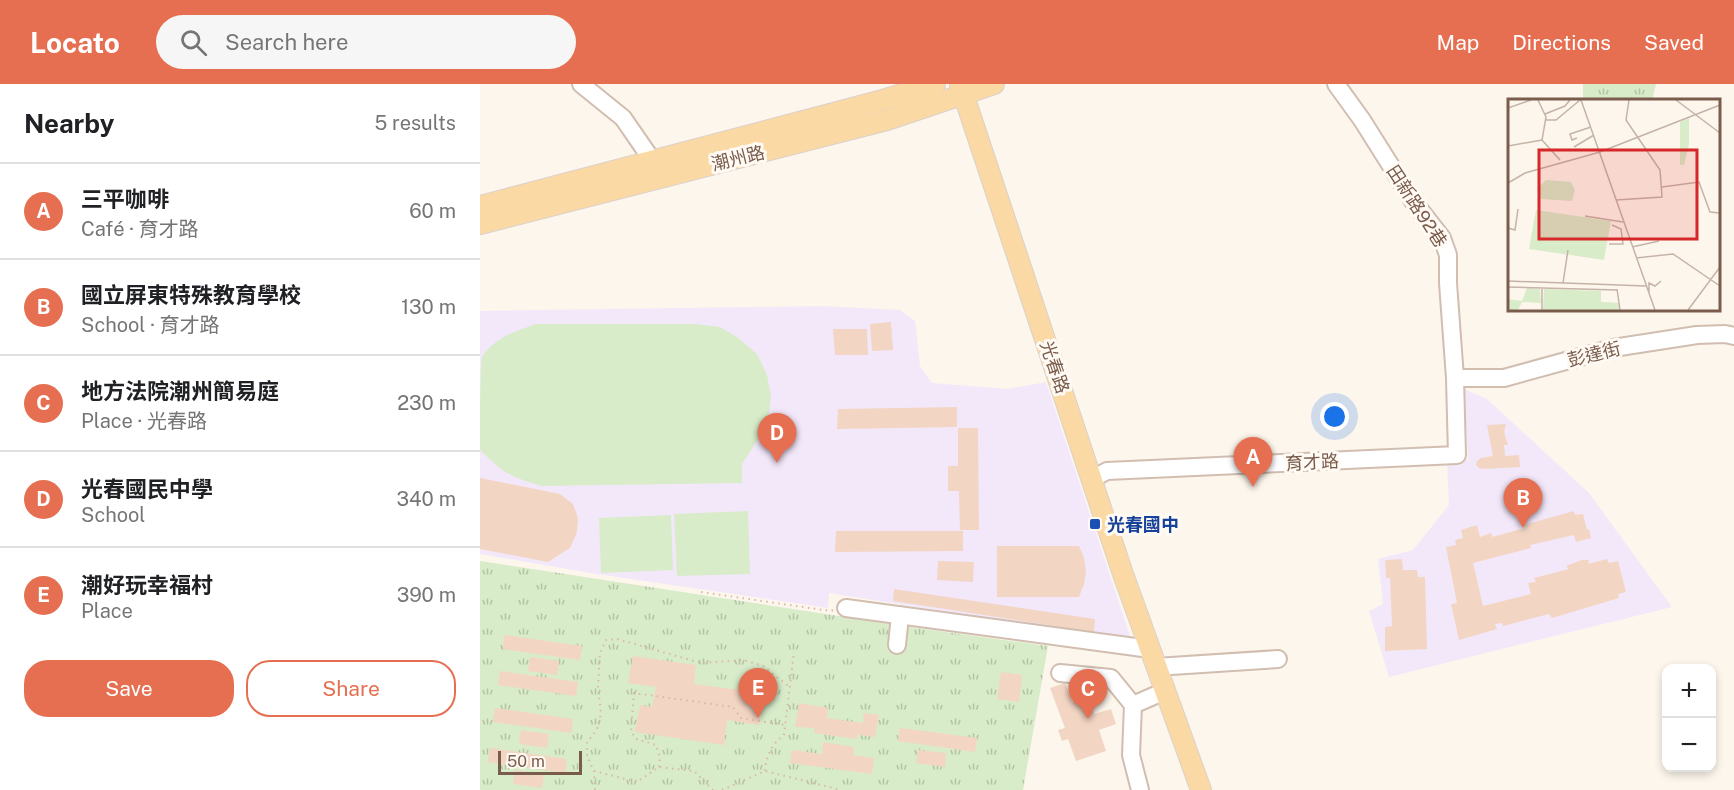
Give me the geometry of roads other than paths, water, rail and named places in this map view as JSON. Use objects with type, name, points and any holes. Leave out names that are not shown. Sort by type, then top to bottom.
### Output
[{"type":"main road","name":"潮州路","points":[[480,206],[879,101],[935,84]]},
{"type":"main road","name":"潮州路","points":[[480,224],[887,120],[962,90],[994,84]]},
{"type":"main road","name":"光春路","points":[[962,90],[1153,658],[1201,790]]},
{"type":"street","points":[[581,84],[623,118],[652,160]]},
{"type":"street","name":"田新路92巷","points":[[1336,84],[1362,120],[1413,201],[1442,238],[1448,255],[1455,378]]},
{"type":"street","name":"彭達街","points":[[1455,378],[1504,378],[1612,348],[1697,335],[1734,336]]},
{"type":"street","name":"育才路","points":[[1092,479],[1107,471],[1457,455],[1455,378]]},
{"type":"street","points":[[846,608],[1153,658],[1278,659]]},
{"type":"street","points":[[897,645],[900,615]]},
{"type":"street","points":[[1060,673],[1112,678],[1133,705],[1131,755],[1140,790]]},
{"type":"street","points":[[1133,705],[1165,691]]},
{"type":"place","name":"光春國民中學","points":[[777,463]]},
{"type":"place","name":"三平咖啡","points":[[1253,487]]},
{"type":"place","name":"光春國中","points":[[1095,524]]},
{"type":"place","name":"國立屏東特殊教育學校","points":[[1523,528]]},
{"type":"place","name":"潮好玩幸福村","points":[[758,718]]},
{"type":"place","name":"地方法院潮州簡易庭","points":[[1088,719]]}]
